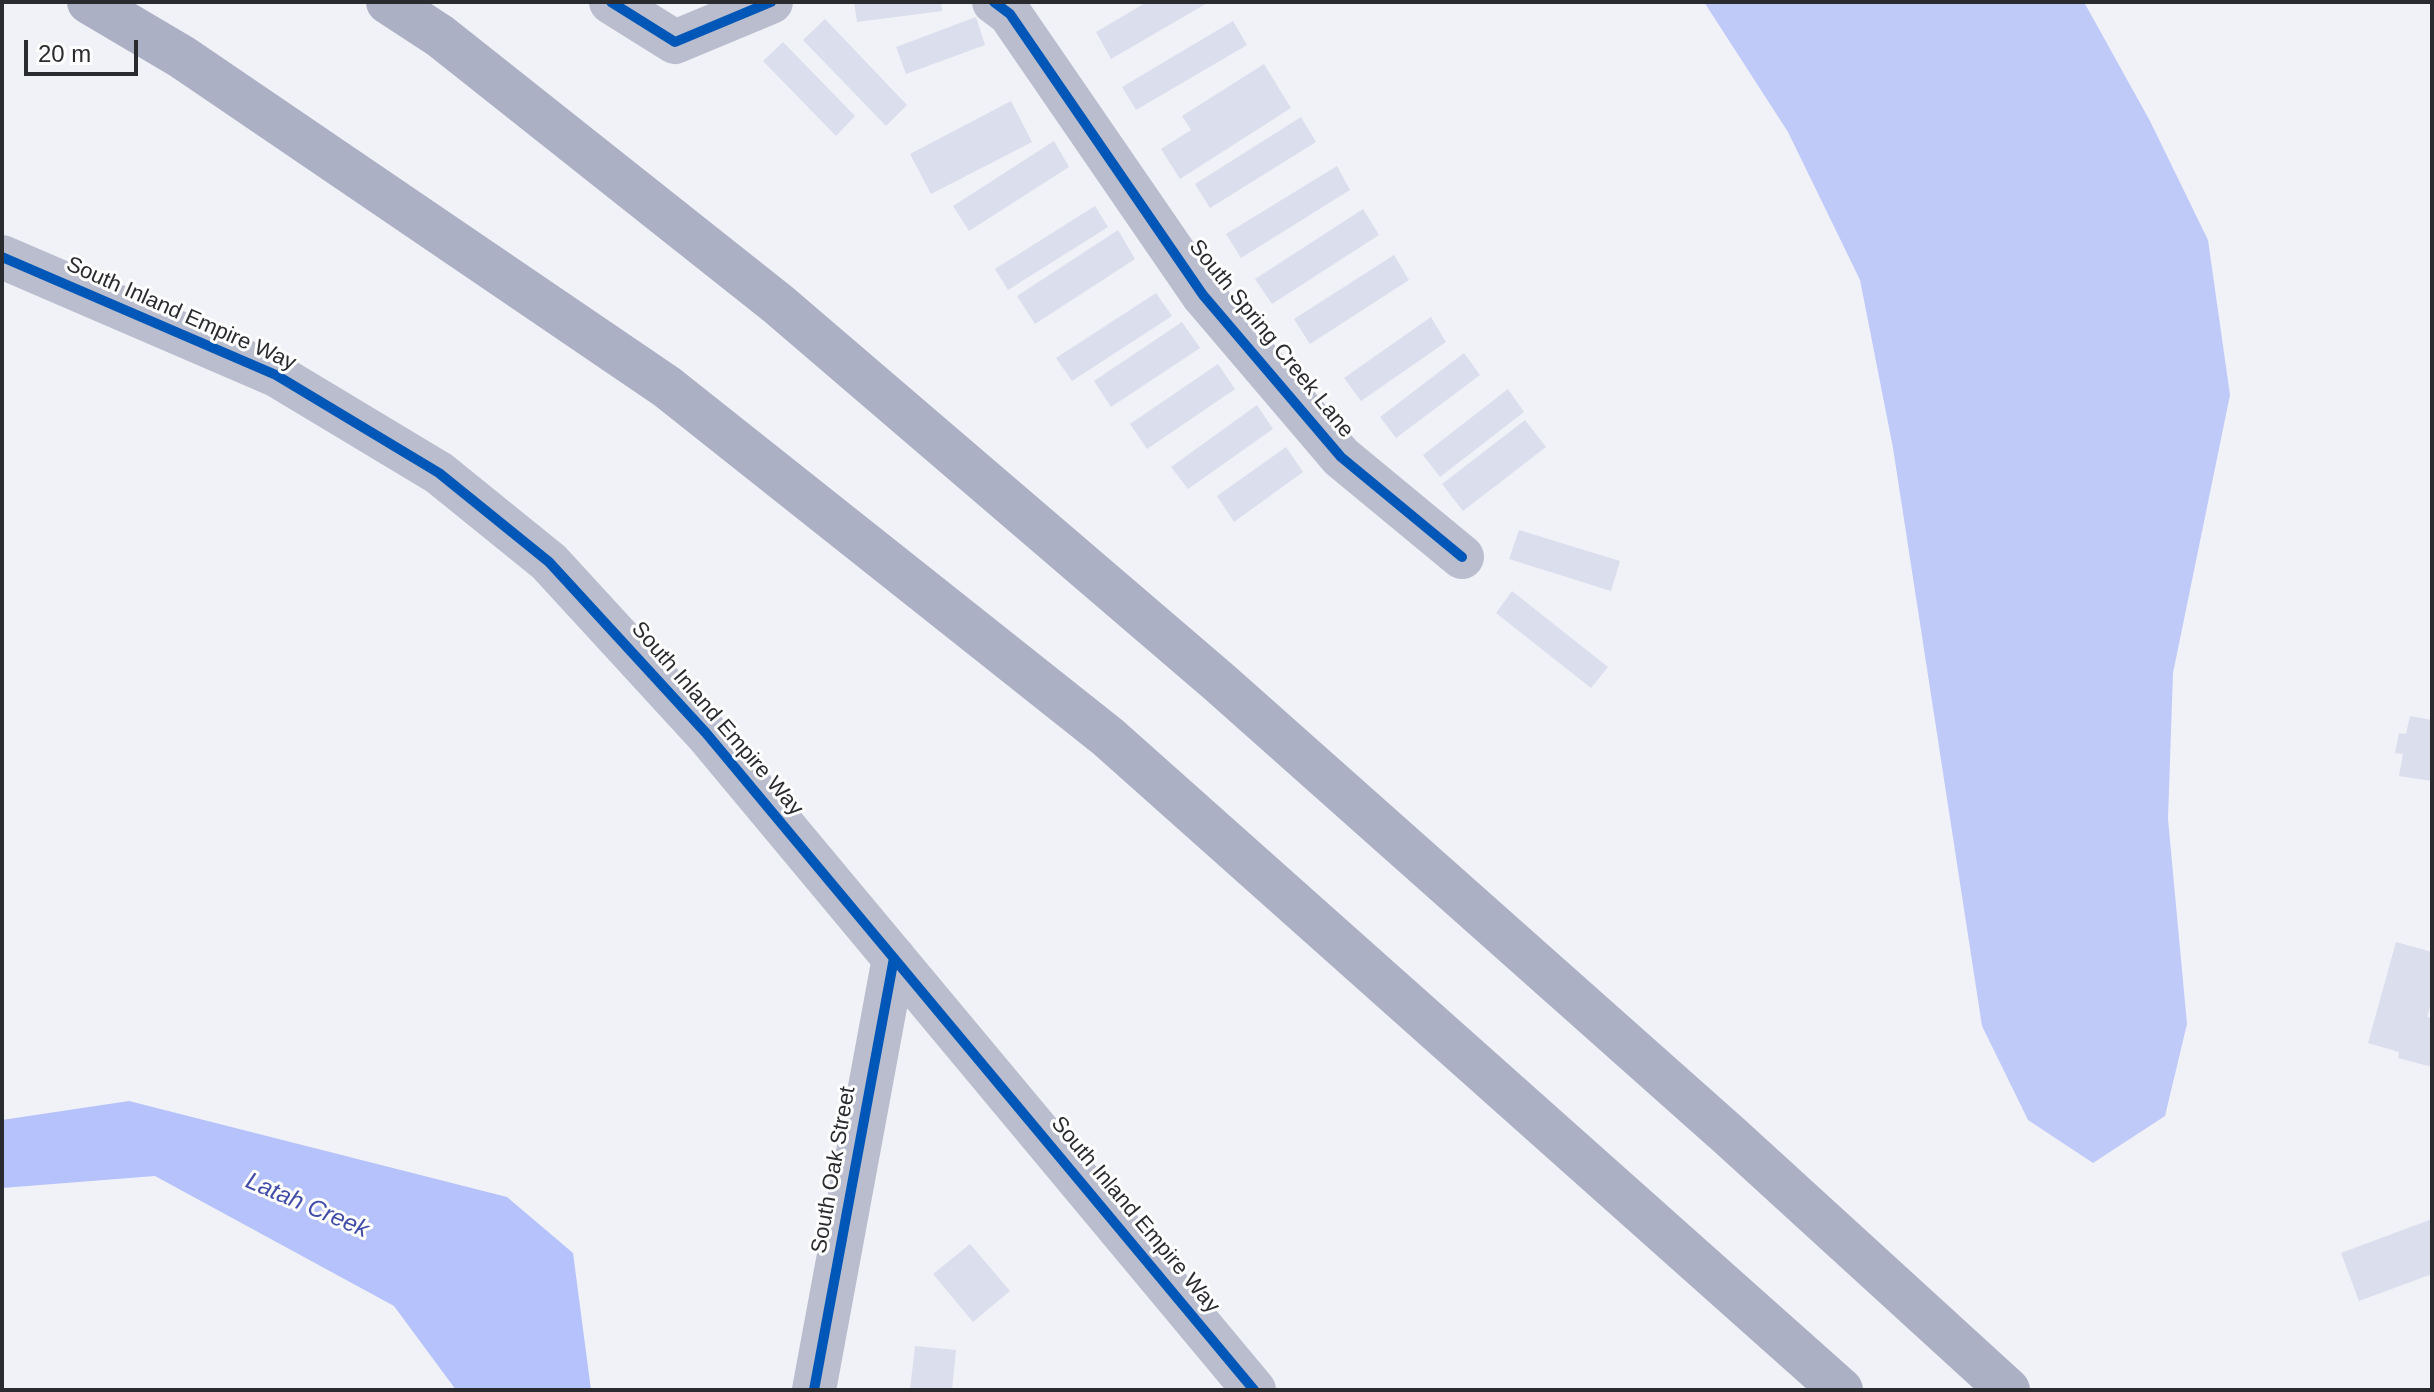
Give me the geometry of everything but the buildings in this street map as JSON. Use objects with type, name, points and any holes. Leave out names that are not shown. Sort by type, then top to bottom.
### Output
[{"type":"highway","points":[[89,2],[195,66],[691,406],[1108,737],[1841,1390]]},
{"type":"highway","points":[[388,2],[440,36],[778,304],[1219,682],[1742,1148],[2008,1390]]},
{"type":"street","points":[[611,2],[675,42],[771,2]]},
{"type":"street","name":"South Spring Creek Lane","points":[[994,2],[1010,14],[1203,295],[1341,457],[1462,557]]},
{"type":"street","name":"South Inland Empire Way","points":[[2,257],[276,375],[439,473],[549,562],[706,733],[1254,1390]]},
{"type":"street","name":"South Oak Street","points":[[814,1390],[894,958]]},
{"type":"shaded area","points":[[1704,2],[2084,2],[2150,121],[2208,240],[2230,395],[2173,673],[2168,819],[2187,1024],[2165,1116],[2093,1163],[2028,1120],[1982,1026],[1893,448],[1860,280],[1788,132]]},
{"type":"water","name":"Latah Creek","points":[[129,1101],[507,1197],[573,1253],[591,1390],[456,1390],[394,1306],[155,1176],[2,1188],[2,1120]]},
{"type":"cycle path","points":[[611,2],[675,42],[771,2]]},
{"type":"cycle path","points":[[994,2],[1010,14],[1203,295],[1341,457],[1462,557]]},
{"type":"cycle path","points":[[2,257],[276,375],[439,473],[549,562],[706,733],[1254,1390]]},
{"type":"cycle path","points":[[814,1390],[894,958]]}]
